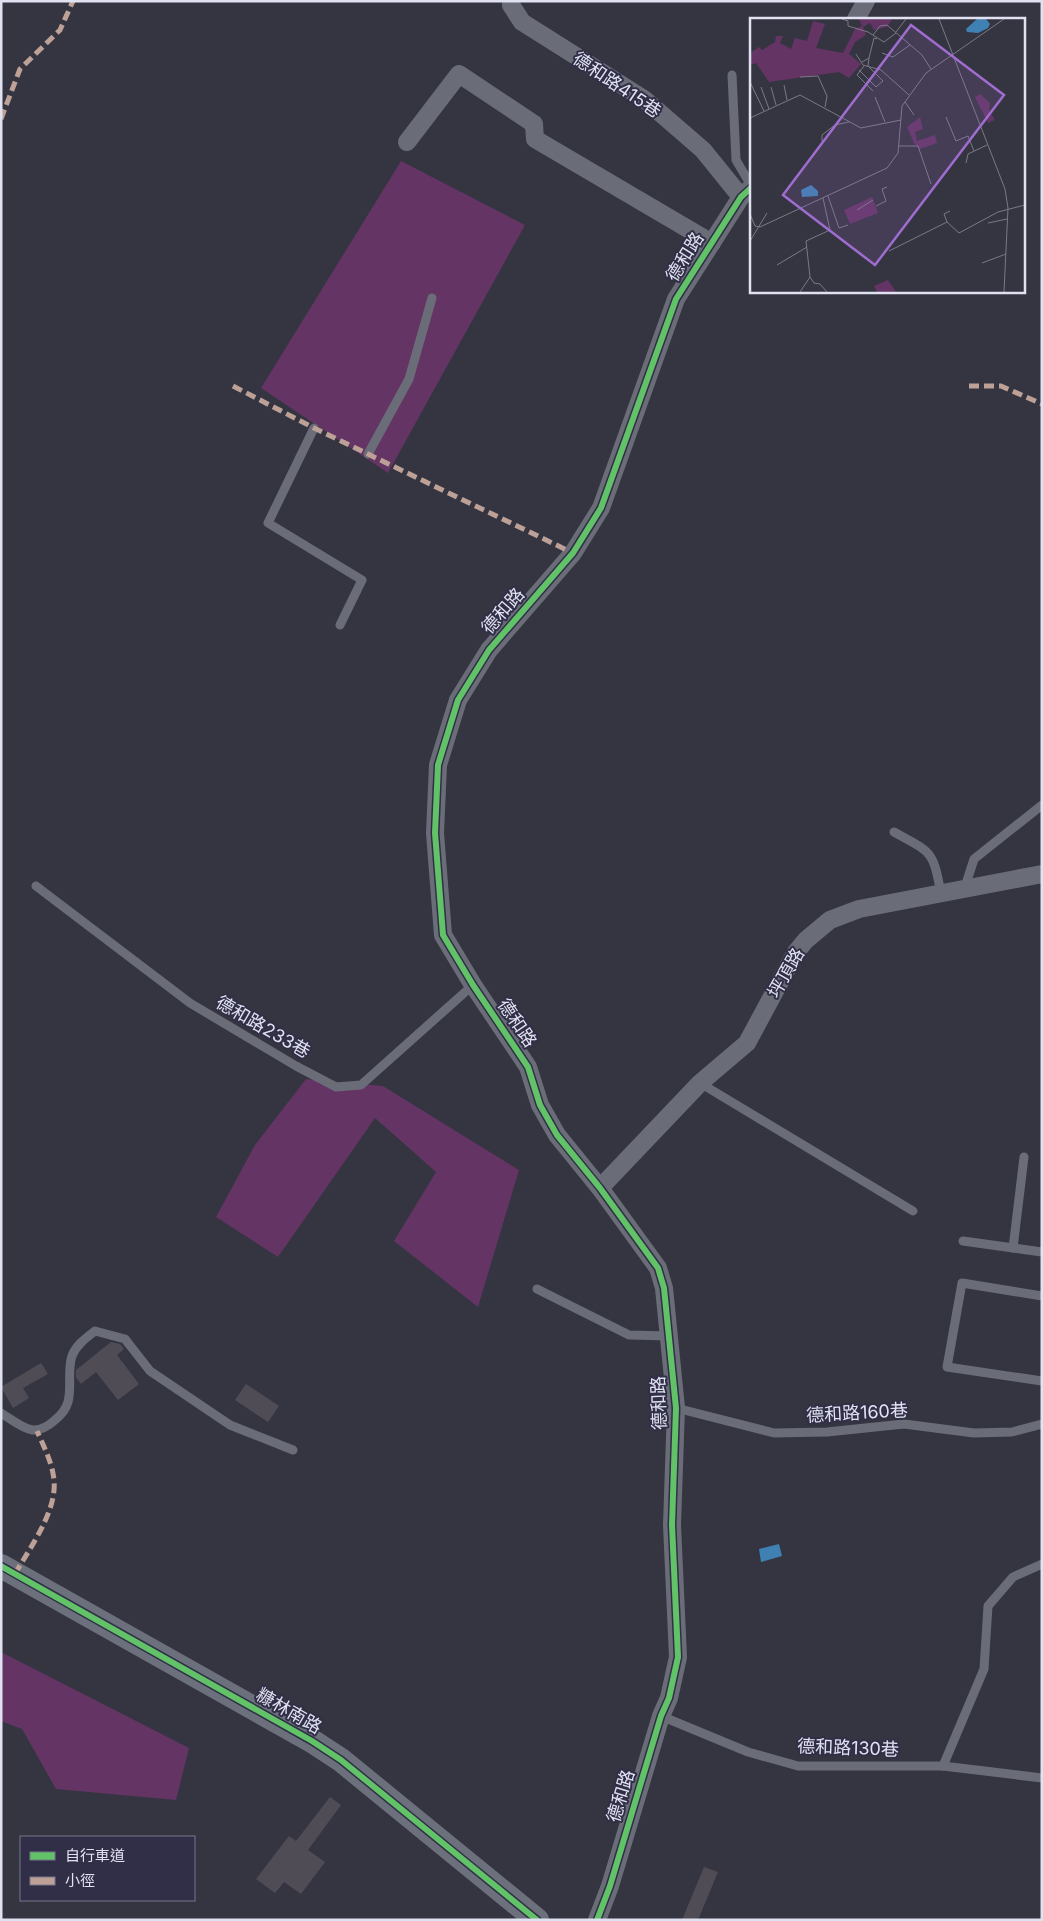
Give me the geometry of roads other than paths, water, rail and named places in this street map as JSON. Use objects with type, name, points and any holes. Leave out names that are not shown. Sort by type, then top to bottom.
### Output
[{"type":"street","name":"德和路415巷","points":[[511,1],[510,5],[522,22],[644,99],[748,190]]},
{"type":"street","points":[[857,18],[866,1]]},
{"type":"street","points":[[408,142],[459,74],[534,124],[535,139],[712,243]]},
{"type":"street","name":"德和路","points":[[597,1920],[610,1886],[661,1716],[669,1698],[678,1657],[672,1525],[676,1408],[664,1288],[658,1268],[600,1188],[557,1135],[540,1105],[528,1067],[473,985],[443,935],[434,834],[438,765],[458,700],[489,650],[574,553],[601,508],[676,299],[748,190]]},
{"type":"street","name":"坪頂路","points":[[600,1188],[700,1083],[747,1042],[796,952],[817,929],[830,920],[852,912],[1042,874]]},
{"type":"street","name":"糠林南路","points":[[1,1566],[312,1741],[340,1760],[537,1920]]},
{"type":"lane","points":[[732,75],[736,160],[748,190]]},
{"type":"lane","points":[[368,454],[409,380],[432,298]]},
{"type":"lane","points":[[314,428],[268,523],[362,580],[340,625]]},
{"type":"lane","points":[[964,890],[974,859],[1042,806]]},
{"type":"lane","points":[[894,832],[928,851],[936,866],[941,894]]},
{"type":"lane","name":"德和路233巷","points":[[36,886],[190,1004],[296,1066],[336,1087],[361,1085],[473,985]]},
{"type":"lane","points":[[700,1083],[914,1211]]},
{"type":"lane","points":[[1013,1248],[1024,1157]]},
{"type":"lane","points":[[963,1241],[1042,1252]]},
{"type":"lane","points":[[1042,1296],[962,1284],[947,1367],[1042,1381]]},
{"type":"lane","points":[[537,1289],[629,1334],[670,1336]]},
{"type":"lane","points":[[1,1413],[28,1429],[37,1431],[45,1429],[60,1415],[68,1402],[72,1355],[81,1342],[95,1331],[125,1339],[150,1371],[230,1425],[292,1450]]},
{"type":"lane","name":"德和路160巷","points":[[676,1408],[774,1433],[827,1432],[904,1424],[974,1432],[1012,1432],[1042,1424]]},
{"type":"lane","points":[[943,1766],[984,1669],[988,1606],[1013,1577],[1042,1564]]},
{"type":"lane","name":"德和路130巷","points":[[661,1716],[748,1752],[798,1766],[943,1766],[1042,1778]]},
{"type":"water","points":[[779,1544],[782,1556],[761,1562],[759,1549]]}]
